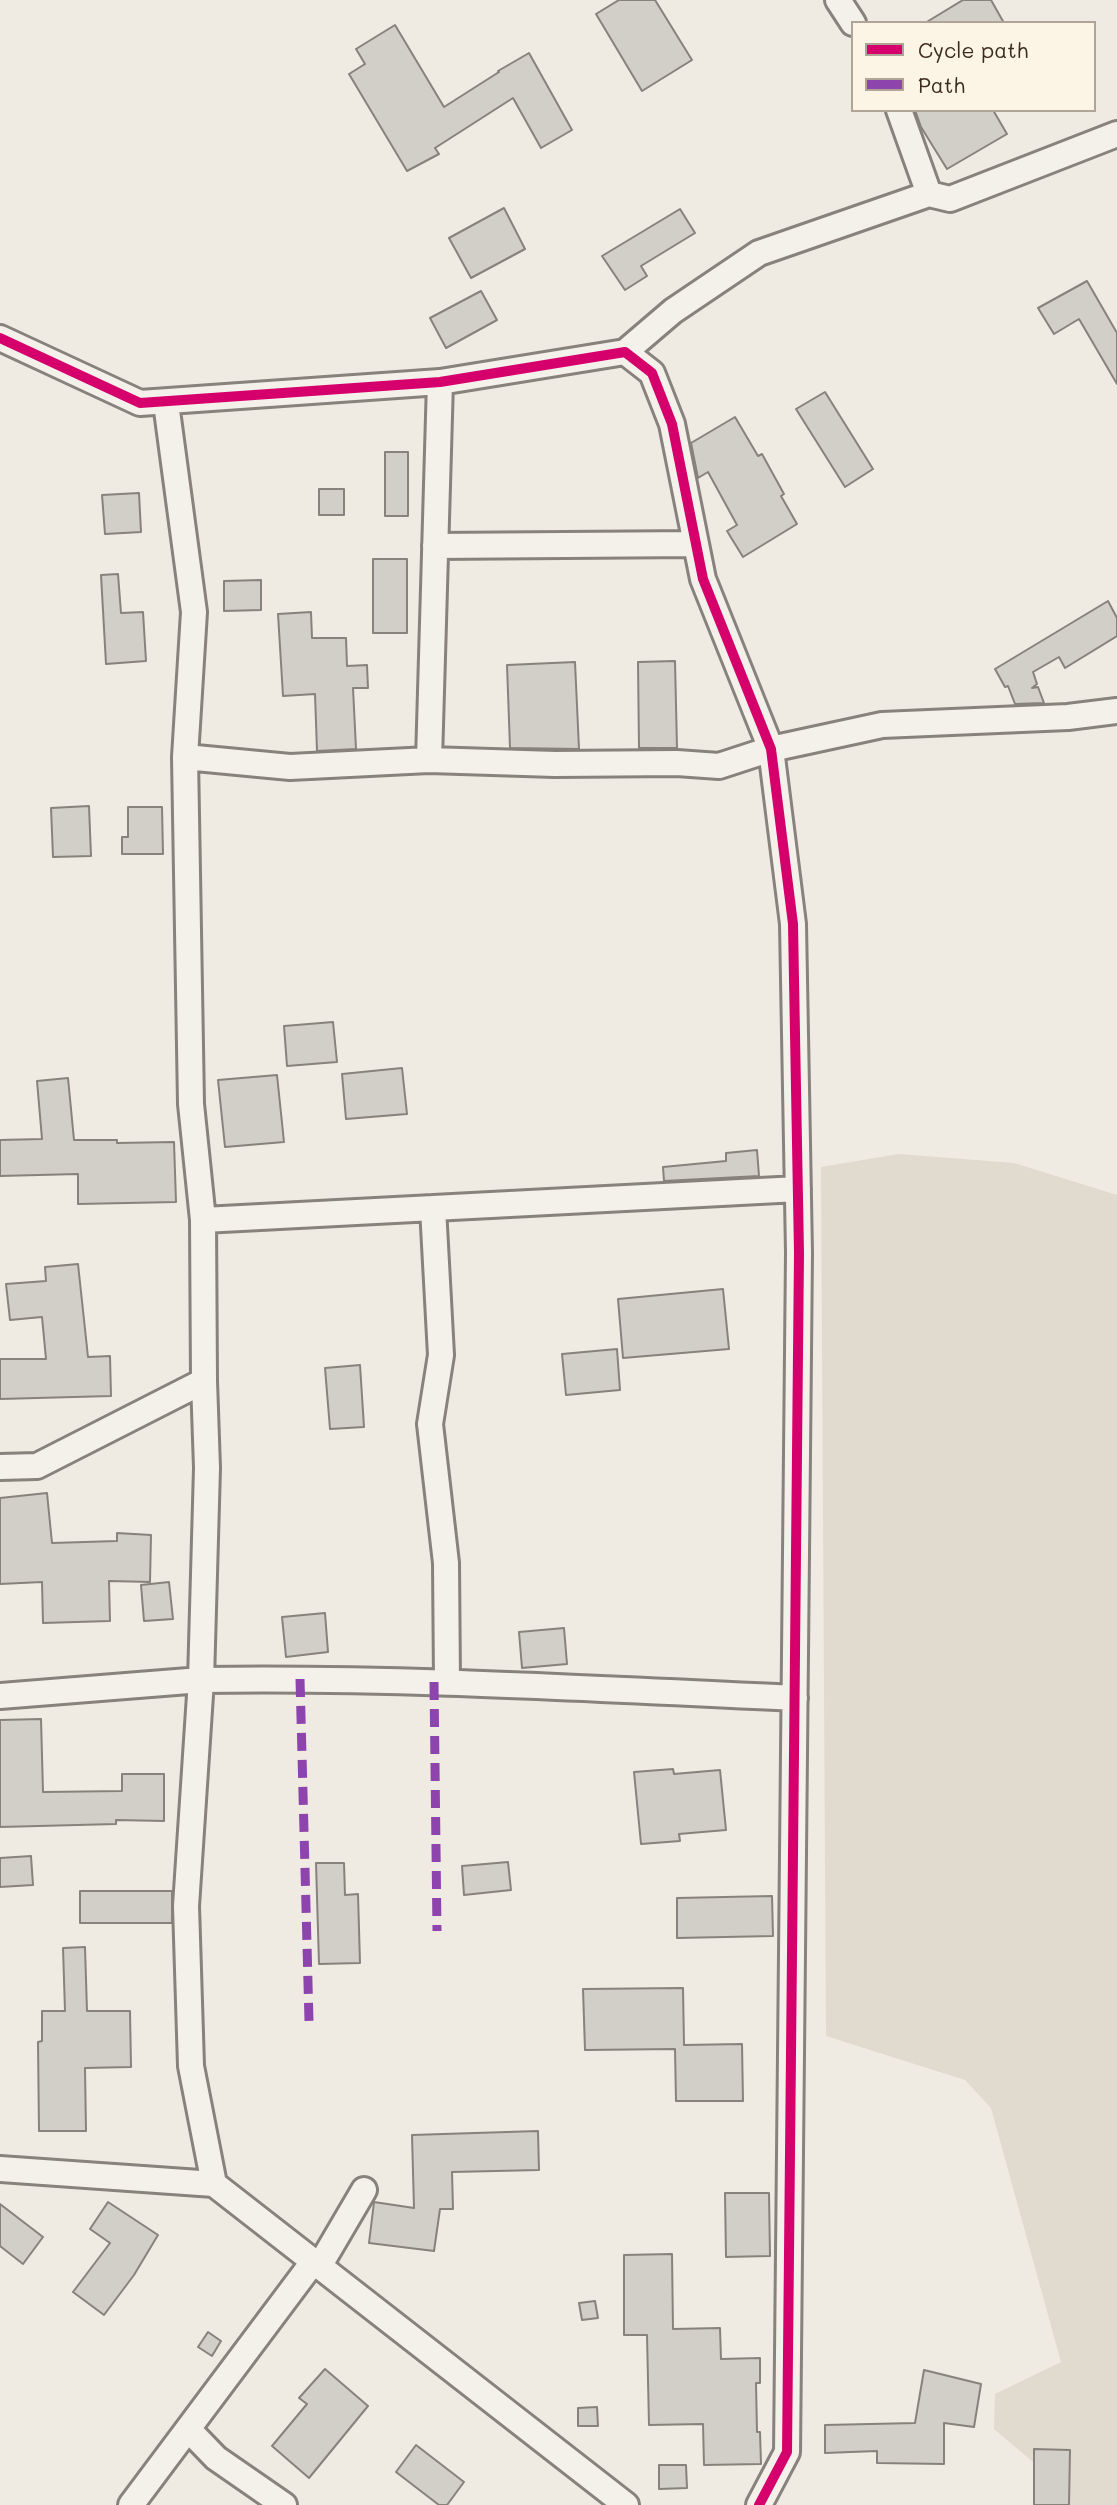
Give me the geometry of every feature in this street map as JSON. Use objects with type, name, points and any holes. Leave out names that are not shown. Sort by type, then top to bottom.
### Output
[{"type":"street","points":[[838,0],[852,21]]},
{"type":"street","points":[[900,112],[929,194]]},
{"type":"street","points":[[0,338],[140,403],[440,382],[625,352],[661,321],[759,253],[929,194],[950,199],[1117,134]]},
{"type":"street","points":[[652,373],[661,321]]},
{"type":"street","points":[[625,352],[652,373],[672,424],[703,579],[771,749],[793,924],[798,1189],[787,2452],[759,2505]]},
{"type":"street","points":[[429,761],[440,382]]},
{"type":"street","points":[[166,403],[194,612],[185,757],[191,1104],[203,1220],[207,1468],[201,1680],[186,1906],[191,2066],[214,2185]]},
{"type":"street","points":[[435,545],[695,544]]},
{"type":"street","points":[[185,757],[290,767],[429,761],[677,763],[719,766],[771,749],[882,725],[1068,717],[1117,711]]},
{"type":"street","points":[[203,1220],[798,1189]]},
{"type":"street","points":[[433,1208],[441,1354],[430,1424],[446,1563],[447,1682]]},
{"type":"street","points":[[0,1467],[37,1466],[204,1381]]},
{"type":"street","points":[[0,1696],[201,1680],[300,1679],[447,1682],[794,1698]]},
{"type":"street","points":[[0,2169],[214,2185],[626,2505]]},
{"type":"street","points":[[313,2262],[320,2265],[364,2190]]},
{"type":"street","points":[[131,2505],[313,2262]]},
{"type":"street","points":[[188,2430],[216,2458],[284,2505]]},
{"type":"shaded area","points":[[899,1154],[1014,1163],[1117,1195],[1117,2505],[1066,2505],[1052,2478],[994,2429],[995,2394],[1061,2362],[991,2108],[965,2080],[826,2036],[821,1167]]},
{"type":"building","points":[[619,0],[655,0],[692,60],[642,91],[596,14]]},
{"type":"building","points":[[963,0],[991,0],[1003,21],[928,21]]},
{"type":"building","points":[[395,25],[444,107],[529,53],[572,130],[541,148],[513,98],[435,148],[439,154],[407,171],[349,74],[365,64],[356,49]]},
{"type":"building","points":[[916,112],[994,112],[1007,134],[947,169],[921,127]]},
{"type":"building","points":[[504,208],[525,249],[471,278],[449,238]]},
{"type":"building","points":[[680,209],[695,233],[641,266],[647,276],[625,290],[602,256]]},
{"type":"building","points":[[1087,281],[1117,333],[1117,384],[1079,319],[1054,334],[1038,308]]},
{"type":"building","points":[[481,291],[497,320],[446,348],[430,318]]},
{"type":"building","points":[[825,392],[873,469],[845,487],[796,409]]},
{"type":"building","points":[[735,417],[758,456],[762,454],[797,524],[743,557],[727,531],[737,525],[708,472],[698,478],[691,443]]},
{"type":"building","points":[[385,452],[408,452],[408,516],[385,516]]},
{"type":"building","points":[[319,489],[344,489],[344,515],[319,515]]},
{"type":"building","points":[[139,493],[141,532],[105,534],[102,495]]},
{"type":"building","points":[[373,559],[407,559],[407,633],[373,633]]},
{"type":"building","points":[[118,574],[121,613],[143,612],[146,661],[106,664],[101,575]]},
{"type":"building","points":[[261,580],[261,610],[224,611],[224,581]]},
{"type":"building","points":[[1108,601],[1117,618],[1117,636],[1065,668],[1059,657],[1033,672],[1037,684],[1032,688],[1038,687],[1044,703],[1015,704],[1008,686],[1005,687],[995,669]]},
{"type":"building","points":[[311,612],[312,638],[346,638],[347,666],[367,665],[368,688],[353,688],[356,749],[317,751],[315,694],[283,696],[278,614]]},
{"type":"building","points":[[675,661],[677,748],[639,748],[638,662]]},
{"type":"building","points":[[575,662],[579,749],[510,748],[507,665]]},
{"type":"building","points":[[89,806],[91,856],[53,857],[51,808]]},
{"type":"building","points":[[128,807],[162,807],[163,854],[122,854],[122,837],[128,837]]},
{"type":"building","points":[[333,1022],[337,1062],[287,1066],[284,1026]]},
{"type":"building","points":[[402,1068],[407,1114],[346,1119],[342,1074]]},
{"type":"building","points":[[277,1075],[284,1142],[225,1147],[218,1080]]},
{"type":"building","points":[[68,1078],[74,1140],[117,1140],[117,1143],[174,1142],[176,1202],[78,1204],[78,1174],[0,1176],[0,1140],[42,1139],[37,1081]]},
{"type":"building","points":[[757,1150],[759,1176],[664,1181],[663,1167],[726,1161],[726,1153]]},
{"type":"building","points":[[78,1264],[88,1357],[110,1356],[111,1396],[0,1399],[0,1359],[46,1359],[42,1317],[10,1320],[6,1284],[46,1281],[45,1267]]},
{"type":"building","points":[[723,1289],[729,1349],[623,1358],[618,1299]]},
{"type":"building","points":[[617,1349],[620,1390],[566,1395],[562,1354]]},
{"type":"building","points":[[360,1365],[364,1427],[330,1429],[325,1368]]},
{"type":"building","points":[[47,1493],[52,1543],[117,1541],[117,1533],[151,1535],[150,1582],[109,1581],[110,1621],[43,1623],[42,1582],[0,1584],[0,1498]]},
{"type":"building","points":[[169,1582],[173,1619],[144,1621],[141,1585]]},
{"type":"building","points":[[325,1613],[328,1652],[286,1657],[282,1617]]},
{"type":"building","points":[[564,1628],[567,1664],[522,1668],[519,1632]]},
{"type":"building","points":[[41,1719],[43,1792],[122,1791],[122,1774],[164,1774],[164,1821],[116,1820],[116,1824],[0,1827],[0,1720]]},
{"type":"building","points":[[673,1769],[674,1774],[720,1770],[726,1830],[679,1834],[680,1841],[641,1844],[634,1772]]},
{"type":"building","points":[[31,1856],[33,1885],[0,1887],[0,1858]]},
{"type":"building","points":[[508,1862],[511,1890],[464,1895],[462,1866]]},
{"type":"building","points":[[316,1863],[344,1863],[345,1895],[358,1894],[360,1963],[319,1964]]},
{"type":"building","points":[[80,1891],[172,1891],[172,1923],[80,1923]]},
{"type":"building","points":[[772,1896],[773,1936],[677,1938],[677,1898]]},
{"type":"building","points":[[85,1947],[87,2011],[130,2011],[131,2067],[85,2068],[86,2131],[39,2131],[38,2042],[42,2041],[42,2011],[65,2011],[63,1948]]},
{"type":"building","points":[[683,1988],[684,2045],[742,2044],[743,2101],[676,2101],[675,2049],[585,2050],[583,1989]]},
{"type":"building","points":[[538,2131],[539,2170],[452,2172],[453,2209],[440,2209],[434,2251],[369,2243],[374,2202],[414,2208],[412,2135]]},
{"type":"building","points":[[725,2193],[769,2193],[770,2256],[726,2257]]},
{"type":"building","points":[[108,2202],[158,2235],[134,2275],[104,2315],[73,2292],[110,2243],[90,2229]]},
{"type":"building","points":[[0,2204],[43,2237],[23,2264],[0,2246]]},
{"type":"building","points":[[672,2254],[673,2329],[720,2328],[721,2359],[760,2358],[760,2383],[756,2383],[761,2464],[704,2465],[703,2424],[649,2425],[647,2335],[624,2335],[624,2255]]},
{"type":"building","points":[[595,2301],[598,2318],[582,2320],[579,2303]]},
{"type":"building","points":[[208,2332],[221,2341],[212,2356],[198,2347]]},
{"type":"building","points":[[325,2369],[368,2406],[309,2478],[272,2446],[307,2404],[299,2398]]},
{"type":"building","points":[[924,2370],[981,2384],[974,2427],[944,2423],[944,2464],[877,2463],[877,2451],[825,2453],[825,2425],[915,2423]]},
{"type":"building","points":[[597,2407],[598,2426],[578,2426],[578,2408]]},
{"type":"building","points":[[416,2445],[464,2482],[447,2505],[439,2505],[396,2472]]},
{"type":"building","points":[[1034,2449],[1070,2450],[1069,2505],[1034,2505]]},
{"type":"building","points":[[659,2465],[686,2465],[687,2488],[659,2489]]},
{"type":"marked path","points":[[300,1679],[309,2021]]},
{"type":"marked path","points":[[434,1682],[437,1931]]},
{"type":"cycle path","points":[[0,338],[140,403],[440,382],[625,352],[652,373],[672,424],[703,579],[771,749],[793,924],[799,1253],[787,2452],[759,2505]]}]
